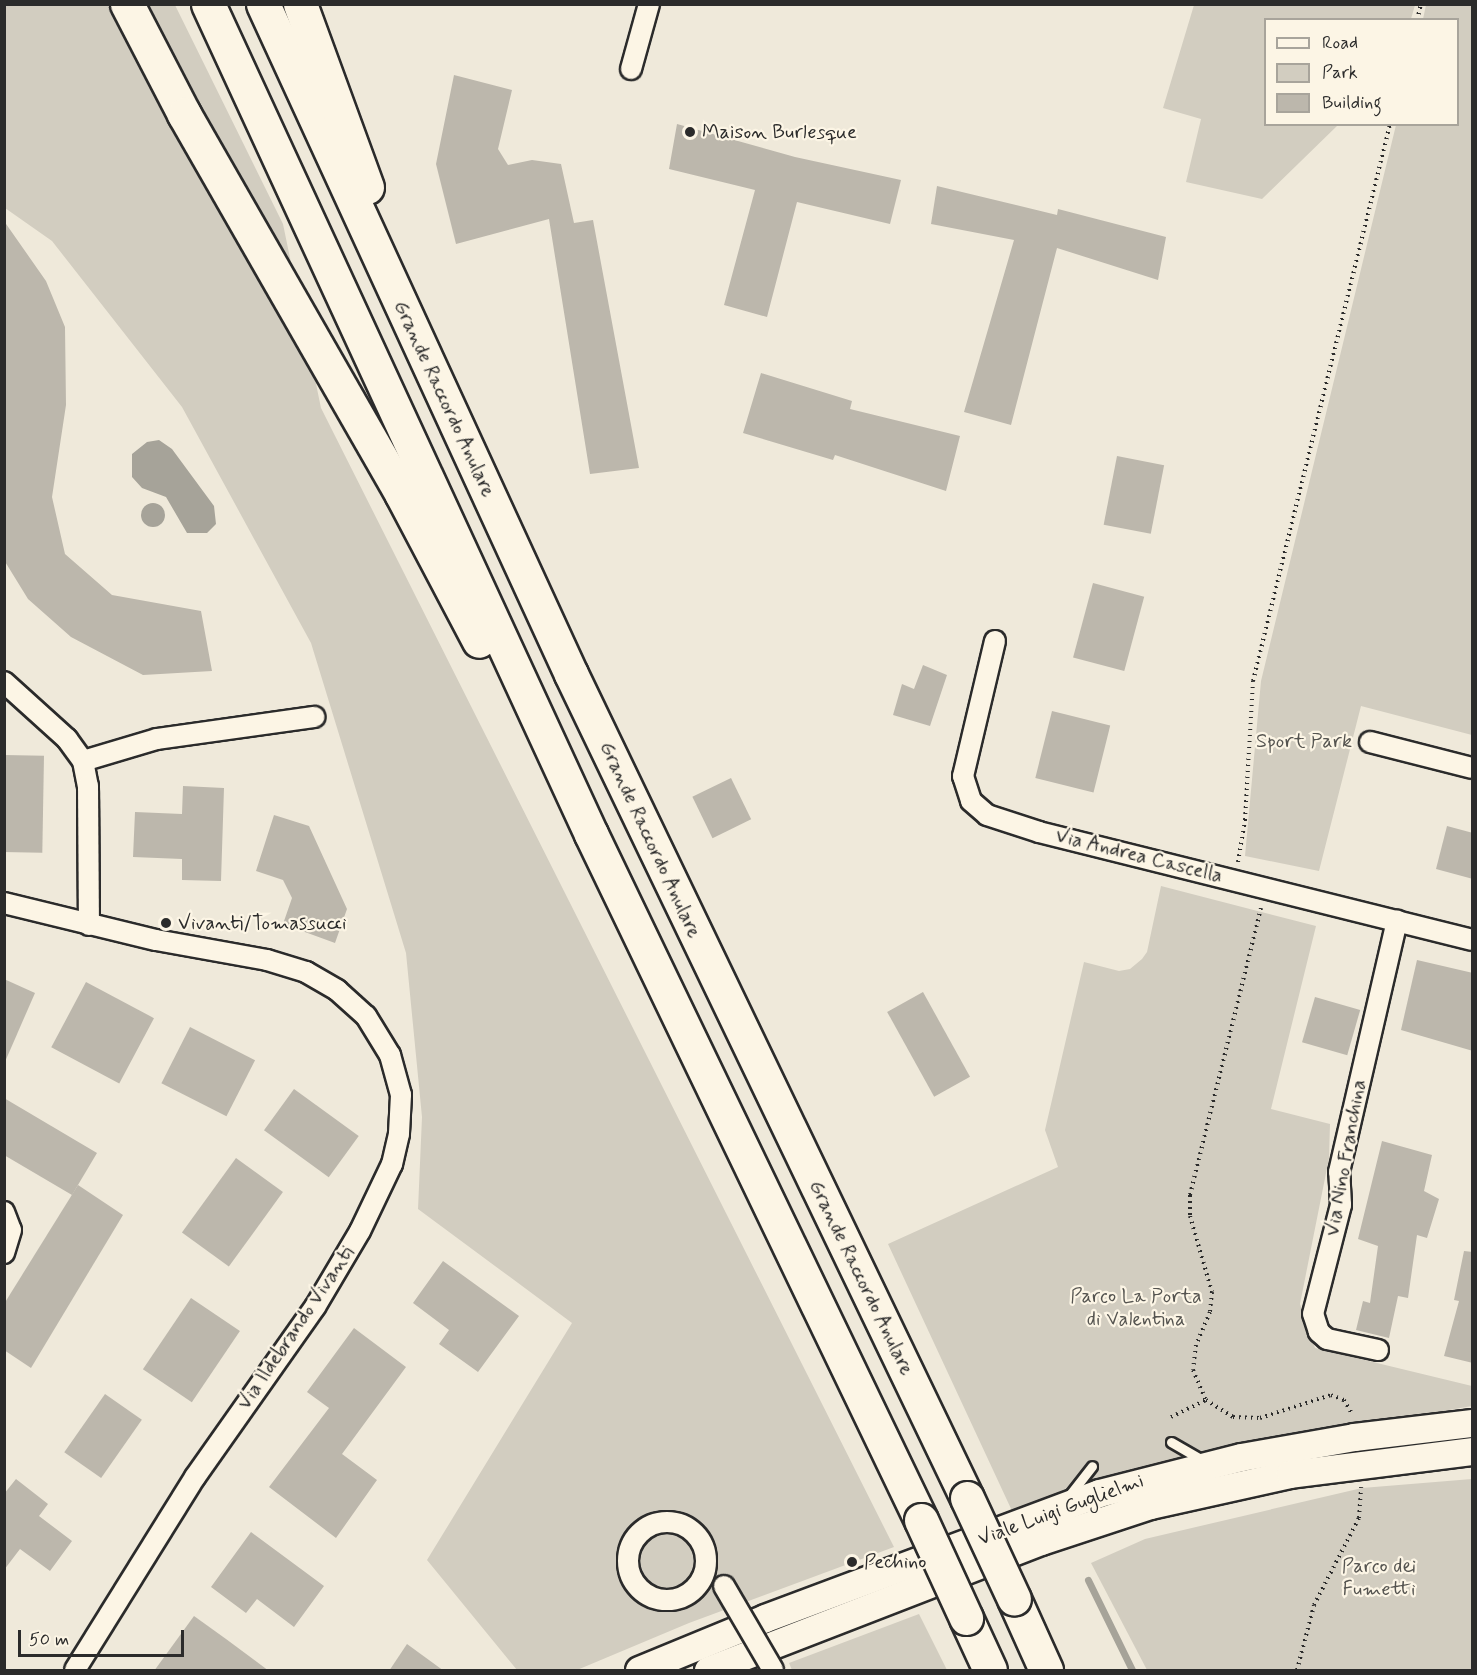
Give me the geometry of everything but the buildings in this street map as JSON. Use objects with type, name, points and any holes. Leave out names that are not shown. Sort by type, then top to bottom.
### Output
[{"type":"highway","points":[[127,4],[184,114],[401,493],[505,689],[591,834]]},
{"type":"highway","points":[[207,4],[591,834],[921,1520],[990,1671]]},
{"type":"highway","name":"Grande Raccordo Anulare","points":[[263,4],[692,930],[967,1498],[1046,1671]]},
{"type":"highway","points":[[300,4],[364,178],[397,296]]},
{"type":"street","points":[[631,69],[649,4]]},
{"type":"street","name":"Via Andrea Cascella","points":[[995,641],[963,776],[967,793],[987,815],[1473,940]]},
{"type":"street","points":[[4,682],[67,739],[83,761],[88,786],[89,925]]},
{"type":"street","points":[[83,761],[166,738],[314,717]]},
{"type":"street","points":[[1370,742],[1473,768]]},
{"type":"street","name":"Via Ildebrando Vivanti","points":[[4,903],[89,925],[267,960],[328,984],[361,1010],[381,1037],[398,1078],[402,1106],[397,1144],[388,1175],[356,1240],[304,1323],[195,1478],[75,1671]]},
{"type":"street","name":"Via Nino Franchina","points":[[1378,1350],[1328,1339],[1320,1332],[1313,1314],[1341,1205],[1339,1172],[1397,921]]},
{"type":"street","points":[[4,1212],[11,1230],[4,1253]]},
{"type":"street","name":"Viale Luigi Guglielmi","points":[[639,1671],[765,1618],[1099,1493],[1209,1464],[1354,1437],[1473,1422]]},
{"type":"street","name":"Viale Luigi Guglielmi","points":[[708,1671],[778,1641],[1041,1541],[1150,1505],[1290,1474],[1473,1451]]},
{"type":"street","points":[[706,1564],[724,1586],[773,1671]]},
{"type":"lane","points":[[1172,1442],[1209,1464]]},
{"type":"lane","points":[[1060,1508],[1092,1466]]},
{"type":"path","points":[[1243,869],[1237,866],[1245,820],[1253,681],[1390,126]]},
{"type":"path","points":[[1261,907],[1190,1195],[1191,1223],[1212,1292],[1209,1316],[1192,1359],[1195,1382],[1206,1400],[1225,1415],[1251,1419],[1322,1396],[1335,1395],[1347,1403],[1353,1425]]},
{"type":"path","points":[[1171,1417],[1206,1400]]},
{"type":"path","points":[[1297,1671],[1314,1605],[1359,1518],[1360,1478]]},
{"type":"green space","points":[[1194,4],[1415,5],[1411,18],[1264,18],[1264,126],[1337,126],[1262,199],[1186,182],[1201,119],[1163,108]]},
{"type":"green space","points":[[5,5],[175,5],[283,224],[321,408],[894,1547],[689,1623],[577,1670],[517,1670],[427,1560],[572,1323],[418,1209],[422,1117],[406,953],[311,643],[182,407],[52,241],[5,208]]},
{"type":"green space","name":"Sport Park","points":[[1426,5],[1472,5],[1472,735],[1361,706],[1319,871],[1245,856],[1261,681],[1396,126],[1459,126],[1459,18],[1423,18]]},
{"type":"green space","name":"Parco La Porta di Valentina","points":[[1161,886],[1316,926],[1271,1109],[1330,1124],[1329,1158],[1300,1304],[1315,1348],[1472,1386],[1472,1406],[1264,1442],[1013,1513],[888,1244],[1058,1167],[1045,1130],[1084,962],[1119,971],[1130,969],[1142,959],[1147,952]]},
{"type":"green space","name":"Parco dei Fumetti","points":[[1472,1479],[1472,1670],[1147,1670],[1091,1563],[1145,1539],[1362,1488]]},
{"type":"green space","points":[[919,1614],[947,1670],[792,1670],[789,1663]]},
{"type":"shaded area","points":[[159,440],[172,449],[214,506],[216,524],[207,533],[187,533],[166,497],[142,488],[132,477],[132,454],[147,442]]},
{"type":"shaded area","points":[[153,503],[161,507],[165,515],[161,523],[153,527],[145,523],[141,515],[145,507]]},
{"type":"waterway","points":[[1088,1580],[1132,1670]]},
{"type":"place","name":"Maison Burlesque","points":[[690,132]]},
{"type":"place","name":"Vivanti/Tomassucci","points":[[166,923]]},
{"type":"place","name":"Pechino","points":[[852,1562]]}]
